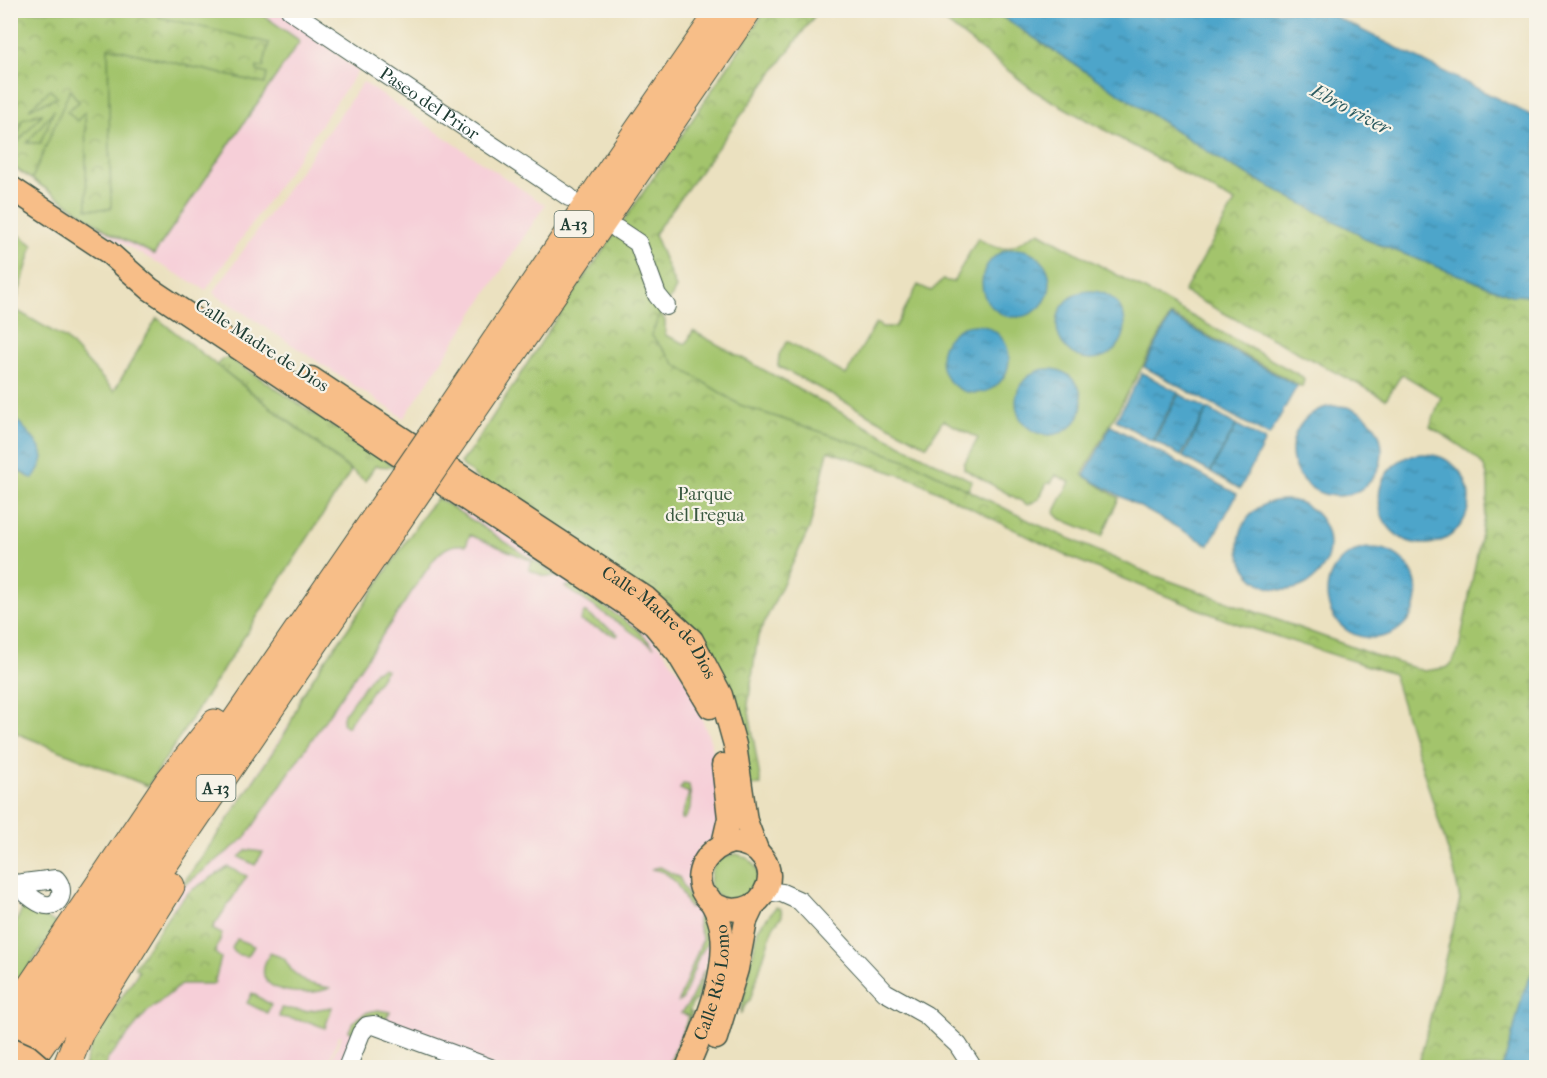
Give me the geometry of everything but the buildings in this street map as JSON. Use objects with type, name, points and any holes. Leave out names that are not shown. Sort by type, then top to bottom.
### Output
[{"type":"highway","name":"A-13","points":[[24,1042],[393,528],[427,464],[612,168],[721,10]]},
{"type":"highway","name":"A-13","points":[[24,1042],[20,1002],[168,782],[260,666],[296,633],[427,464],[748,10]]},
{"type":"highway","points":[[66,1068],[80,1032],[355,598],[393,528]]},
{"type":"main road","name":"Calle Madre de Dios","points":[[10,187],[108,252],[150,289],[645,598],[692,640],[721,695],[735,745],[746,821],[757,850]]},
{"type":"main road","name":"Calle Madre de Dios","points":[[427,464],[636,611],[654,625],[678,654],[709,702],[722,749],[729,818],[723,844]]},
{"type":"main road","points":[[741,842],[757,850],[764,858],[769,879],[760,898],[736,910],[726,909],[702,891],[700,874],[707,856],[713,850],[723,844],[741,842]]},
{"type":"main road","name":"Calle Río Lomo","points":[[687,1068],[709,1009],[722,965],[722,932],[719,919],[709,898]]},
{"type":"main road","name":"Calle Río Lomo","points":[[704,1068],[726,1008],[737,969],[746,921],[760,898]]},
{"type":"street","name":"Paseo del Prior","points":[[290,10],[569,197]]},
{"type":"street","points":[[617,229],[638,243],[657,295],[666,306]]},
{"type":"street","points":[[760,898],[782,893],[800,901],[885,992],[926,1015],[958,1045],[973,1068]]},
{"type":"street","points":[[347,1068],[361,1033],[367,1026],[379,1025],[490,1068]]},
{"type":"shaded area","points":[[11,11],[282,11],[358,71],[206,290],[116,240],[11,163]]},
{"type":"shaded area","points":[[363,82],[545,205],[404,418],[213,293]]},
{"type":"shaded area","points":[[439,496],[558,567],[621,610],[659,645],[689,685],[710,740],[720,791],[716,838],[699,848],[688,879],[714,931],[712,947],[669,1067],[488,1067],[374,1025],[347,1067],[328,1067],[342,1036],[339,1035],[327,1067],[84,1068],[92,1042],[149,952],[186,881]]},
{"type":"green space","points":[[10,11],[257,11],[300,41],[154,254],[112,234],[11,165]]},
{"type":"green space","points":[[159,11],[257,11],[300,41],[154,254],[112,234],[32,179],[70,90],[79,102],[67,111],[77,121],[85,112],[87,209],[111,209],[108,47],[265,84],[267,74],[257,71],[257,67],[263,68],[269,43],[159,17]]},
{"type":"green space","name":"Parque del Iregua","points":[[765,11],[818,11],[654,234],[676,288],[651,335],[832,434],[912,462],[1034,523],[1148,573],[1424,671],[1445,668],[1452,663],[1459,649],[1488,497],[1486,471],[1482,464],[1458,444],[1430,427],[1441,397],[1402,374],[1386,399],[1184,292],[1235,202],[1036,92],[931,11],[993,11],[1227,164],[1358,233],[1365,239],[1511,295],[1536,296],[1536,966],[1525,990],[1502,1067],[1418,1067],[1460,900],[1454,870],[1393,674],[1226,620],[1069,557],[915,480],[828,451],[810,527],[758,636],[748,705],[761,785],[748,786],[726,695],[460,463],[473,447],[564,307]]},
{"type":"green space","points":[[50,90],[58,97],[29,109]]},
{"type":"green space","points":[[54,110],[40,143],[27,143]]},
{"type":"green space","points":[[42,114],[16,144],[22,119]]},
{"type":"green space","points":[[10,228],[33,245],[14,309],[66,339],[114,391],[157,318],[351,471],[148,786],[11,731]]},
{"type":"green space","points":[[1039,232],[1301,376],[1304,380],[1302,387],[1171,315],[1082,475],[1119,498],[1102,536],[1061,519],[1055,513],[1070,482],[1056,475],[1051,483],[1047,483],[1039,499],[1028,505],[964,469],[964,464],[978,438],[943,420],[927,446],[778,366],[779,355],[787,341],[846,375],[876,323],[882,327],[895,327],[918,285],[931,291],[943,280],[953,282],[978,238],[997,248],[1004,248],[1016,245]]},
{"type":"green space","points":[[661,313],[665,321],[665,335],[686,344],[693,331],[880,434],[972,481],[968,490],[912,462],[740,405],[676,365],[651,335]]},
{"type":"green space","points":[[229,358],[396,467],[375,466],[365,481],[217,365],[222,359]]},
{"type":"green space","points":[[438,498],[559,577],[544,576],[529,570],[532,561],[470,535],[466,545],[451,546],[442,551],[432,562],[245,838],[185,885],[184,882],[288,729],[302,695],[320,667],[427,510]]},
{"type":"green space","points":[[572,585],[636,628],[654,647],[565,587]]},
{"type":"green space","points":[[584,612],[618,634],[617,636],[580,621]]},
{"type":"green space","points":[[383,668],[386,670],[347,727],[342,723],[344,714],[375,671]]},
{"type":"green space","points":[[683,784],[689,785],[691,804],[687,816],[681,819],[689,793],[680,789]]},
{"type":"green space","points":[[247,850],[263,852],[255,865],[239,857]]},
{"type":"green space","points":[[736,854],[749,859],[756,867],[757,892],[728,904],[710,888],[711,875],[718,861]]},
{"type":"green space","points":[[228,867],[247,876],[212,929],[222,934],[215,953],[221,958],[214,984],[182,984],[147,1012],[107,1060],[106,1067],[84,1067],[92,1042],[139,971],[134,967],[175,907],[190,891]]},
{"type":"green space","points":[[660,867],[679,877],[691,901],[691,908],[671,877],[659,870],[651,869]]},
{"type":"green space","points":[[24,906],[58,924],[11,993],[11,932]]},
{"type":"green space","points":[[776,907],[781,909],[782,916],[773,927],[750,1000],[740,1015],[758,929]]},
{"type":"green space","points":[[701,917],[708,928],[708,942],[699,956],[683,999],[678,1002],[702,941],[698,921]]},
{"type":"green space","points":[[237,939],[254,946],[248,956],[239,955],[233,950]]},
{"type":"green space","points":[[270,953],[284,958],[292,971],[307,983],[330,988],[304,993],[284,990],[268,983],[264,976],[264,967]]},
{"type":"green space","points":[[704,970],[696,1001],[693,1001],[689,1012],[692,1013],[672,1067],[668,1067],[689,1016],[681,1013],[689,1003]]},
{"type":"green space","points":[[252,993],[271,1005],[267,1013],[247,1003]]},
{"type":"green space","points":[[332,1007],[325,1028],[310,1022],[279,1017],[281,1008],[306,1011]]},
{"type":"green space","points":[[378,1010],[390,1012],[385,1020],[353,1033],[349,1031],[360,1016]]},
{"type":"water","name":"Ebro river","points":[[993,11],[1324,11],[1536,118],[1536,296],[1511,295],[1365,239],[1358,233],[1227,164]]},
{"type":"water","points":[[1016,249],[1029,252],[1040,259],[1047,270],[1050,283],[1047,296],[1040,307],[1029,314],[1016,317],[1003,314],[992,307],[985,296],[982,283],[985,270],[992,259],[1003,252]]},
{"type":"water","points":[[1091,291],[1104,293],[1115,301],[1123,312],[1125,325],[1123,338],[1115,349],[1104,357],[1091,359],[1078,357],[1067,349],[1059,338],[1057,325],[1059,312],[1067,301],[1078,293]]},
{"type":"water","points":[[1171,317],[1297,386],[1269,436],[1144,367]]},
{"type":"water","points":[[975,325],[988,328],[999,335],[1006,346],[1009,359],[1006,372],[999,383],[988,390],[975,393],[962,390],[951,383],[944,372],[941,359],[944,346],[951,335],[962,328]]},
{"type":"water","points":[[1049,369],[1062,372],[1072,379],[1079,389],[1082,402],[1079,415],[1072,425],[1062,432],[1049,435],[1036,432],[1026,425],[1019,415],[1016,402],[1019,389],[1026,379],[1036,372]]},
{"type":"water","points":[[1142,373],[1178,392],[1152,441],[1116,420]]},
{"type":"water","points":[[1179,394],[1207,409],[1181,456],[1154,441]]},
{"type":"water","points":[[1337,406],[1354,410],[1369,419],[1378,434],[1382,451],[1378,468],[1369,483],[1354,492],[1337,496],[1320,492],[1305,483],[1296,468],[1292,451],[1296,434],[1305,419],[1320,410]]},
{"type":"water","points":[[1208,409],[1236,425],[1210,472],[1183,457]]},
{"type":"water","points":[[11,415],[30,434],[42,452],[42,463],[33,479],[11,467]]},
{"type":"water","points":[[1237,425],[1265,441],[1240,489],[1211,472]]},
{"type":"water","points":[[1111,426],[1237,494],[1209,545],[1084,476]]},
{"type":"water","points":[[1424,454],[1441,457],[1456,467],[1466,482],[1469,499],[1466,516],[1456,531],[1441,541],[1424,544],[1407,541],[1392,531],[1382,516],[1379,499],[1382,482],[1392,467],[1407,457]]},
{"type":"water","points":[[1284,500],[1301,504],[1316,513],[1325,528],[1329,545],[1325,562],[1316,577],[1301,586],[1284,590],[1267,586],[1252,577],[1243,562],[1239,545],[1243,528],[1252,513],[1267,504]]},
{"type":"water","points":[[1372,548],[1389,551],[1404,561],[1414,576],[1417,593],[1414,610],[1404,625],[1389,635],[1372,638],[1355,635],[1340,625],[1330,610],[1327,593],[1330,576],[1340,561],[1355,551]]},
{"type":"water","points":[[1536,966],[1536,1067],[1502,1067],[1525,990]]}]
